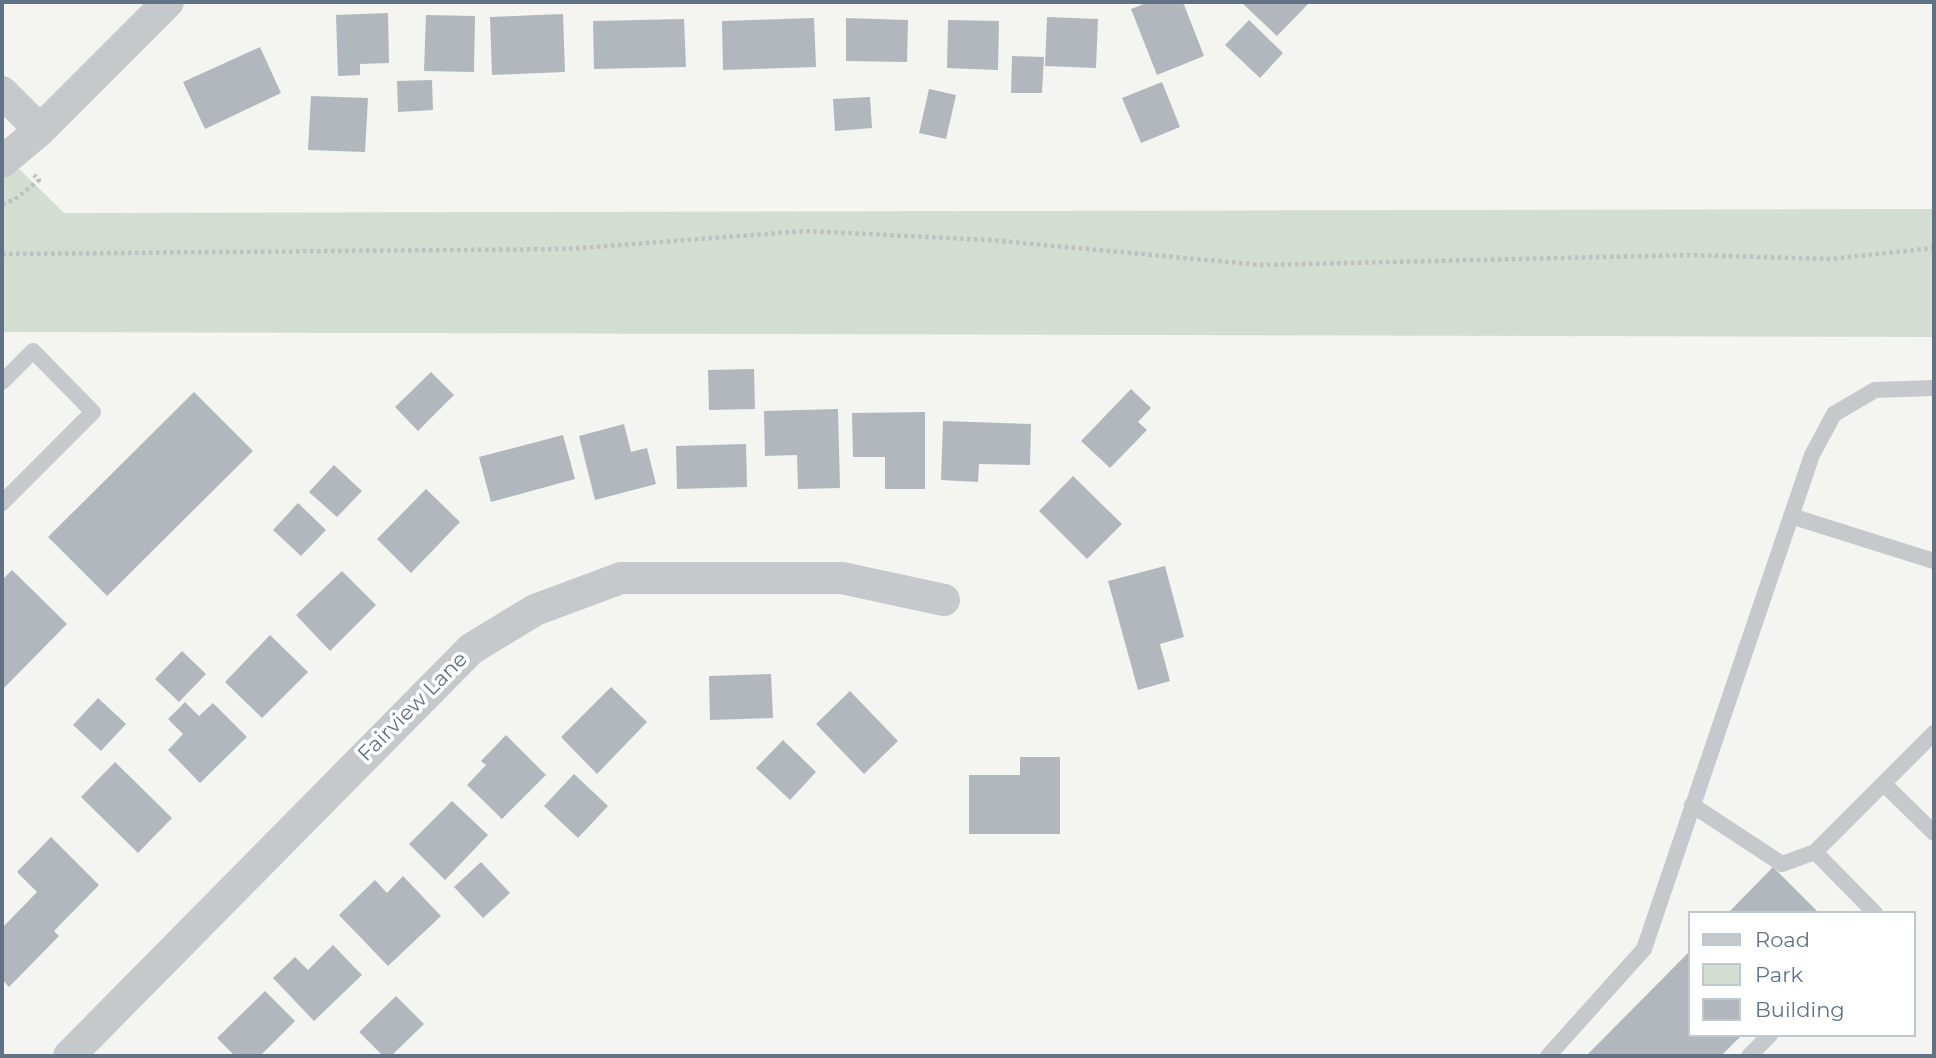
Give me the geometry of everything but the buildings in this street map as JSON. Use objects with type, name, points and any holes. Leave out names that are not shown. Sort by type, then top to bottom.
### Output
[{"type":"street","points":[[2,162],[40,130],[168,2]]},
{"type":"street","points":[[2,92],[40,130]]},
{"type":"street","name":"Fairview Lane","points":[[69,1056],[471,649],[535,610],[621,578],[842,578],[944,600]]},
{"type":"lane","points":[[2,382],[33,351],[93,412],[2,503]]},
{"type":"lane","points":[[1548,1056],[1644,949],[1812,455],[1834,414],[1875,390],[1934,388]]},
{"type":"lane","points":[[1791,516],[1934,561]]},
{"type":"lane","points":[[1692,806],[1782,864],[1815,852],[1934,733]]},
{"type":"lane","points":[[1884,784],[1934,833]]},
{"type":"lane","points":[[1815,852],[1873,911]]},
{"type":"lane","points":[[1749,1056],[1768,1037]]},
{"type":"path","points":[[2,254],[567,249],[806,231],[989,240],[1262,265],[1690,255],[1831,259],[1934,248]]},
{"type":"green space","points":[[2,152],[64,213],[1934,209],[1934,337],[2,332]]}]
